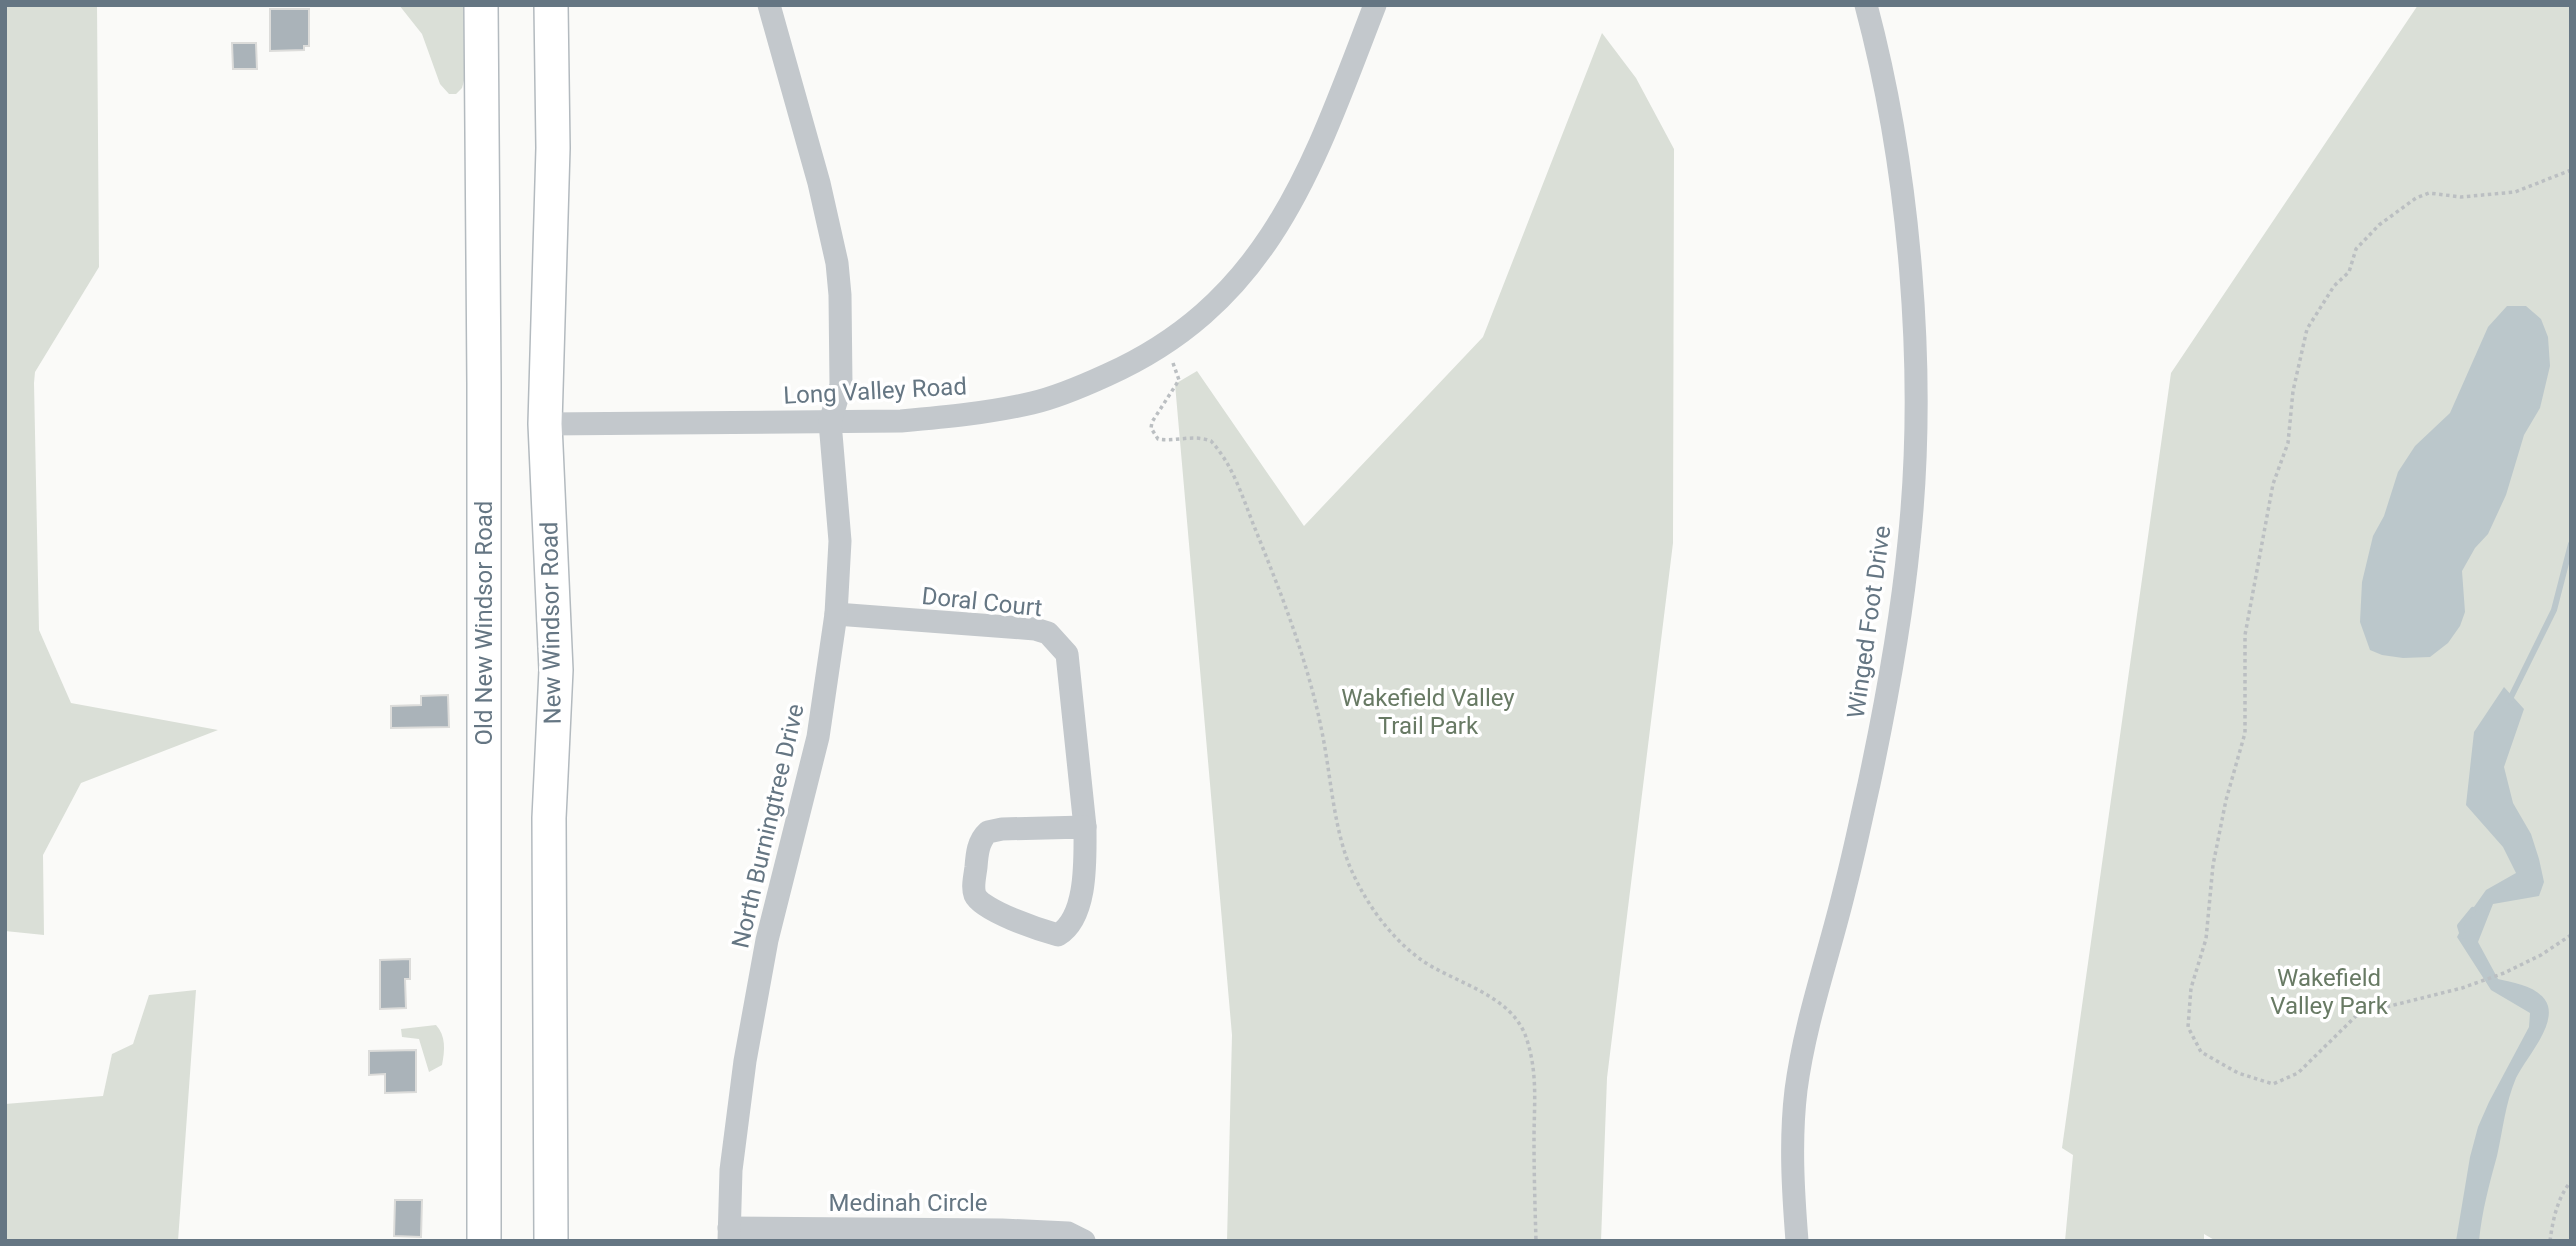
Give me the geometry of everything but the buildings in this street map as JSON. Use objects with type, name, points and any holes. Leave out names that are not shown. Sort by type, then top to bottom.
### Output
[{"type":"main road","name":"Old New Windsor Road","points":[[481,5],[485,395],[484,1241]]},
{"type":"main road","name":"New Windsor Road","points":[[551,5],[553,148],[544,424],[556,670],[549,818],[551,1241]]},
{"type":"street","points":[[769,5],[819,183],[837,263],[841,385],[830,422]]},
{"type":"street","name":"Long Valley Road","points":[[544,424],[901,421],[992,411],[1034,402],[1084,386],[1126,367],[1166,345],[1221,299],[1248,270],[1286,213],[1329,124],[1375,5]]},
{"type":"street","name":"Winged Foot Drive","points":[[1797,1241],[1793,1157],[1797,1088],[1818,987],[1846,888],[1886,704],[1899,620],[1913,494],[1914,363],[1910,268],[1893,137],[1866,5]]},
{"type":"street","name":"North Burningtree Drive","points":[[729,1235],[736,1118],[747,1048],[767,940],[818,737],[836,614],[840,541],[830,422]]},
{"type":"street","name":"Doral Court","points":[[836,614],[1035,629],[1048,634],[1067,654],[1085,827],[1080,898],[1067,930],[1058,935],[992,910],[975,896],[980,843],[988,832],[1002,829],[1085,827]]},
{"type":"street","name":"Medinah Circle","points":[[729,1235],[1013,1230],[1068,1233],[1084,1241]]},
{"type":"path","points":[[2571,170],[2515,192],[2461,197],[2430,193],[2416,198],[2379,225],[2356,249],[2349,272],[2334,286],[2308,329],[2293,391],[2288,443],[2273,484],[2245,635],[2245,733],[2220,826],[2213,865],[2206,939],[2191,988],[2188,1027],[2201,1052],[2238,1073],[2273,1084],[2298,1073],[2358,1014],[2462,988],[2504,973],[2541,955],[2571,935]]},
{"type":"path","points":[[1166,345],[1179,380],[1152,422],[1151,428],[1158,439],[1194,437],[1212,441],[1229,464],[1283,598],[1303,659],[1320,722],[1339,831],[1350,865],[1364,895],[1401,942],[1442,973],[1497,1001],[1514,1016],[1527,1039],[1536,1083],[1536,1241]]},
{"type":"path","points":[[2550,1241],[2555,1210],[2564,1189],[2571,1181]]},
{"type":"green space","points":[[5,5],[97,5],[99,267],[35,372],[39,630],[71,703],[218,730],[81,783],[43,855],[44,935],[5,931]]},
{"type":"green space","points":[[399,5],[464,5],[465,77],[462,88],[456,94],[449,94],[440,84],[422,34]]},
{"type":"green space","name":"Wakefield Valley Park","points":[[2418,5],[2571,5],[2571,1241],[2216,1241],[2204,1234],[2204,1241],[2065,1241],[2073,1155],[2062,1148],[2171,373]]},
{"type":"green space","name":"Wakefield Valley Trail Park","points":[[1602,33],[1636,78],[1674,149],[1673,543],[1607,1078],[1601,1241],[1227,1241],[1232,1035],[1175,384],[1197,371],[1304,526],[1483,337]]},
{"type":"green space","points":[[196,990],[178,1241],[5,1241],[5,1104],[103,1096],[112,1054],[133,1044],[149,995]]},
{"type":"green space","points":[[436,1025],[443,1039],[443,1059],[442,1065],[429,1072],[419,1039],[402,1037],[401,1029]]},
{"type":"shaded area","points":[[2507,306],[2526,306],[2541,319],[2548,337],[2550,366],[2540,408],[2524,435],[2506,495],[2488,534],[2475,548],[2462,571],[2465,612],[2460,626],[2448,643],[2430,657],[2403,658],[2382,655],[2370,650],[2360,622],[2362,582],[2373,536],[2384,516],[2398,472],[2415,446],[2450,413],[2488,327]]},
{"type":"shaded area","points":[[2504,687],[2524,709],[2504,767],[2513,803],[2531,834],[2544,882],[2539,896],[2493,904],[2478,942],[2498,979],[2527,987],[2540,994],[2548,1006],[2549,1015],[2543,1033],[2516,1078],[2509,1098],[2479,1241],[2456,1241],[2470,1157],[2478,1127],[2529,1027],[2530,1013],[2491,990],[2457,937],[2486,890],[2516,873],[2503,847],[2466,805],[2474,732]]},
{"type":"waterway","points":[[2509,701],[2554,610],[2571,544]]},
{"type":"waterway","points":[[2463,936],[2460,926],[2473,910]]}]
